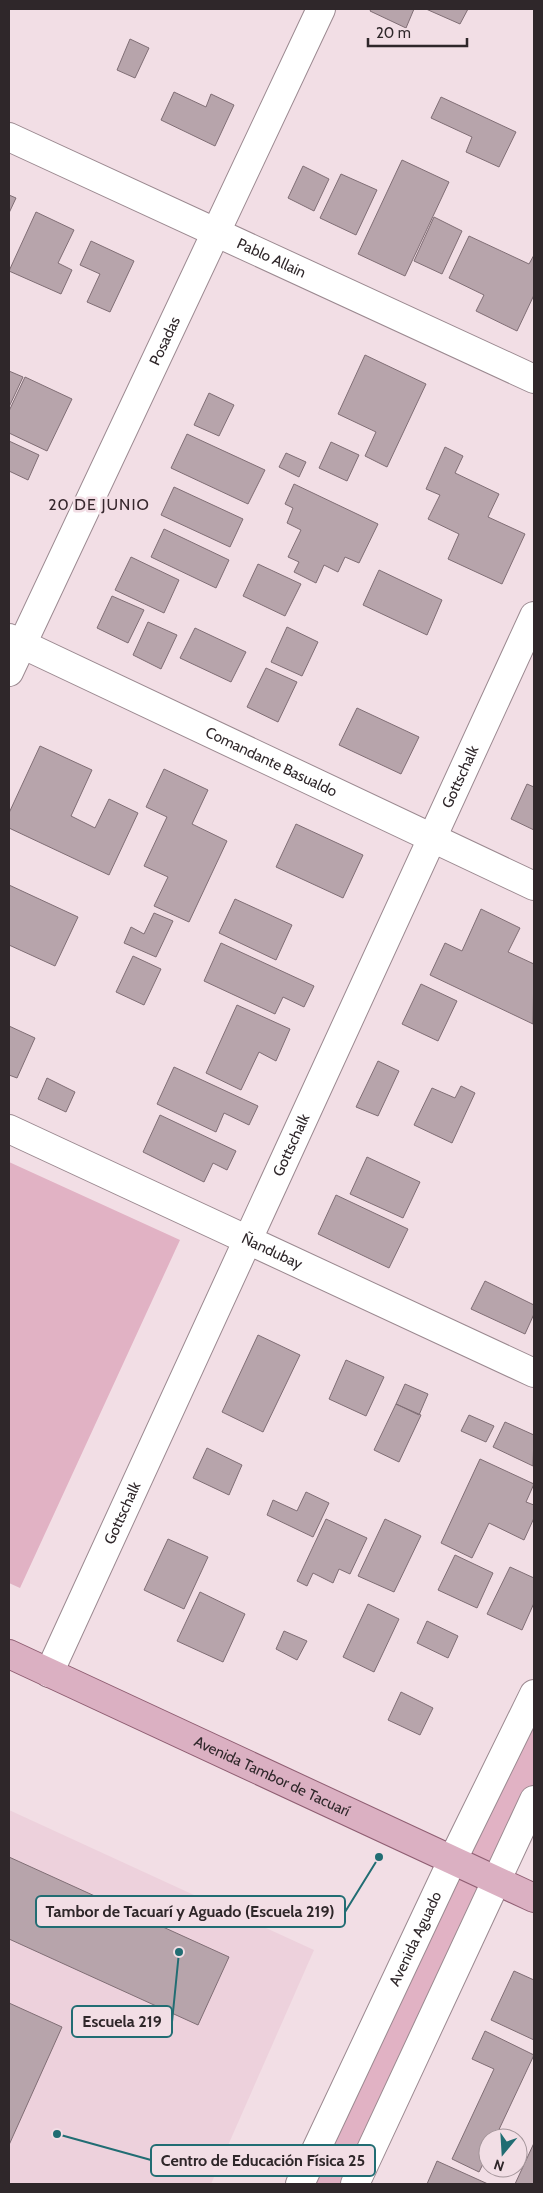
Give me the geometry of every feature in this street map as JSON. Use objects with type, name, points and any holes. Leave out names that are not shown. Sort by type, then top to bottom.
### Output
[{"type":"main road","name":"Avenida Tambor de Tacuarí","points":[[9,1654],[534,1898]]},
{"type":"street","name":"Posadas","points":[[9,672],[15,641],[216,232],[321,9]]},
{"type":"street","name":"Pablo Allain","points":[[9,137],[534,379]]},
{"type":"street","name":"Gottschalk","points":[[49,1673],[534,616]]},
{"type":"street","name":"Comandante Basualdo","points":[[15,641],[534,886]]},
{"type":"street","name":"Ñandubay","points":[[9,1129],[534,1373]]},
{"type":"street","name":"Avenida Aguado","points":[[300,2184],[452,1861],[534,1694]]},
{"type":"street","points":[[356,2184],[534,1800]]},
{"type":"shaded area","points":[[9,1162],[180,1240],[20,1588],[9,1583]]},
{"type":"shaded area","points":[[534,1710],[534,1799],[355,2184],[312,2184]]},
{"type":"shaded area","points":[[9,1810],[314,1950],[211,2184],[9,2184]]},
{"type":"building","points":[[371,9],[414,9],[406,28],[370,11]]},
{"type":"building","points":[[426,9],[468,9],[460,24]]},
{"type":"building","points":[[130,39],[149,48],[135,78],[117,70]]},
{"type":"building","points":[[174,92],[206,107],[211,94],[234,105],[215,146],[161,120]]},
{"type":"building","points":[[441,97],[516,132],[499,167],[466,152],[472,137],[431,118]]},
{"type":"building","points":[[402,160],[449,182],[405,276],[358,254]]},
{"type":"building","points":[[303,166],[329,179],[314,211],[288,198]]},
{"type":"building","points":[[341,174],[377,190],[356,235],[320,218]]},
{"type":"building","points":[[9,195],[16,198],[9,213]]},
{"type":"building","points":[[36,212],[74,230],[58,263],[72,270],[61,294],[9,271]]},
{"type":"building","points":[[434,217],[462,231],[442,274],[414,261]]},
{"type":"building","points":[[469,236],[529,264],[534,255],[534,295],[517,331],[476,311],[484,295],[449,278]]},
{"type":"building","points":[[91,241],[134,261],[110,312],[87,302],[100,274],[80,265]]},
{"type":"building","points":[[365,355],[426,384],[387,467],[365,456],[376,432],[338,414]]},
{"type":"building","points":[[9,371],[23,377],[9,407]]},
{"type":"building","points":[[25,377],[72,399],[47,451],[9,433],[9,411]]},
{"type":"building","points":[[209,393],[234,405],[219,436],[194,425]]},
{"type":"building","points":[[187,434],[265,470],[248,504],[171,468]]},
{"type":"building","points":[[9,441],[39,455],[28,480],[9,471]]},
{"type":"building","points":[[331,442],[359,455],[347,481],[319,468]]},
{"type":"building","points":[[445,447],[463,456],[455,473],[499,494],[488,517],[525,534],[502,584],[448,559],[459,534],[428,519],[440,495],[426,489]]},
{"type":"building","points":[[286,453],[306,462],[299,477],[279,467]]},
{"type":"building","points":[[294,484],[378,524],[359,563],[345,557],[338,572],[324,565],[316,583],[294,572],[299,562],[288,557],[301,530],[287,523],[293,508],[285,504]]},
{"type":"building","points":[[174,487],[243,519],[230,547],[161,515]]},
{"type":"building","points":[[164,529],[229,560],[216,588],[151,557]]},
{"type":"building","points":[[131,557],[179,580],[164,613],[115,590]]},
{"type":"building","points":[[258,564],[301,584],[285,616],[243,596]]},
{"type":"building","points":[[379,570],[442,600],[427,635],[363,605]]},
{"type":"building","points":[[112,596],[144,610],[128,643],[97,628]]},
{"type":"building","points":[[148,622],[177,635],[161,669],[133,655]]},
{"type":"building","points":[[287,627],[318,642],[302,676],[271,662]]},
{"type":"building","points":[[195,628],[246,652],[231,682],[180,658]]},
{"type":"building","points":[[266,668],[297,682],[278,722],[247,707]]},
{"type":"building","points":[[357,708],[419,737],[401,774],[339,745]]},
{"type":"building","points":[[40,746],[92,770],[71,816],[95,828],[109,799],[138,813],[109,875],[9,828],[9,813]]},
{"type":"building","points":[[164,769],[208,790],[192,824],[227,841],[189,922],[154,906],[168,877],[144,866],[167,817],[146,807]]},
{"type":"building","points":[[527,784],[534,787],[534,830],[511,819]]},
{"type":"building","points":[[296,824],[363,855],[343,898],[276,867]]},
{"type":"building","points":[[9,885],[78,917],[55,966],[9,945]]},
{"type":"building","points":[[235,899],[292,925],[276,960],[219,933]]},
{"type":"building","points":[[481,909],[520,928],[508,952],[534,964],[533,1024],[430,975],[445,943],[462,951]]},
{"type":"building","points":[[154,913],[173,921],[156,957],[124,943],[131,927],[144,934]]},
{"type":"building","points":[[221,943],[314,986],[304,1007],[283,997],[275,1014],[204,981]]},
{"type":"building","points":[[133,956],[161,969],[144,1005],[116,992]]},
{"type":"building","points":[[421,984],[457,1001],[438,1041],[402,1024]]},
{"type":"building","points":[[237,1005],[290,1029],[276,1061],[259,1052],[241,1090],[206,1073]]},
{"type":"building","points":[[9,1026],[35,1038],[17,1078],[9,1075]]},
{"type":"building","points":[[378,1061],[399,1071],[378,1116],[356,1107]]},
{"type":"building","points":[[174,1067],[258,1106],[249,1125],[224,1113],[216,1132],[157,1104]]},
{"type":"building","points":[[47,1078],[75,1092],[66,1112],[38,1099]]},
{"type":"building","points":[[461,1086],[475,1093],[452,1143],[414,1125],[432,1088],[455,1098]]},
{"type":"building","points":[[160,1115],[236,1151],[227,1170],[213,1163],[204,1182],[143,1152]]},
{"type":"building","points":[[367,1157],[420,1182],[403,1218],[350,1194]]},
{"type":"building","points":[[336,1195],[408,1229],[389,1268],[318,1234]]},
{"type":"building","points":[[485,1281],[534,1305],[534,1314],[525,1334],[471,1309]]},
{"type":"building","points":[[258,1335],[300,1355],[263,1432],[222,1412]]},
{"type":"building","points":[[346,1360],[384,1377],[366,1416],[329,1399]]},
{"type":"building","points":[[405,1384],[428,1394],[419,1415],[396,1404]]},
{"type":"building","points":[[396,1404],[421,1415],[399,1462],[374,1450]]},
{"type":"building","points":[[469,1415],[494,1426],[486,1442],[461,1431]]},
{"type":"building","points":[[505,1422],[534,1435],[533,1466],[493,1447]]},
{"type":"building","points":[[207,1448],[242,1465],[229,1495],[193,1478]]},
{"type":"building","points":[[480,1459],[534,1484],[526,1502],[534,1505],[534,1518],[524,1540],[489,1523],[472,1558],[441,1543]]},
{"type":"building","points":[[306,1492],[329,1503],[313,1537],[267,1515],[273,1500],[297,1511]]},
{"type":"building","points":[[326,1519],[367,1538],[350,1574],[339,1569],[333,1583],[313,1573],[307,1586],[297,1581]]},
{"type":"building","points":[[385,1519],[421,1536],[394,1592],[358,1576]]},
{"type":"building","points":[[168,1539],[208,1557],[184,1609],[144,1590]]},
{"type":"building","points":[[455,1555],[493,1573],[477,1608],[438,1590]]},
{"type":"building","points":[[510,1567],[534,1578],[534,1603],[522,1630],[487,1614]]},
{"type":"building","points":[[200,1592],[245,1614],[223,1662],[177,1641]]},
{"type":"building","points":[[368,1604],[399,1619],[374,1672],[343,1657]]},
{"type":"building","points":[[427,1621],[458,1636],[448,1658],[417,1643]]},
{"type":"building","points":[[284,1631],[307,1641],[297,1660],[276,1649]]},
{"type":"building","points":[[401,1692],[433,1708],[420,1735],[388,1720]]},
{"type":"building","points":[[9,1857],[229,1957],[198,2025],[9,1939]]},
{"type":"building","points":[[514,1971],[534,1980],[534,2040],[491,2020]]},
{"type":"building","points":[[9,2003],[62,2027],[9,2145]]},
{"type":"building","points":[[485,2031],[534,2055],[500,2128],[478,2128],[478,2172],[452,2159],[494,2069],[472,2059]]},
{"type":"building","points":[[534,2143],[534,2184],[515,2184],[518,2178],[528,2178],[528,2156]]},
{"type":"building","points":[[437,2161],[488,2184],[427,2184]]},
{"type":"place","name":"Tambor de Tacuarí y Aguado (Escuela 219)","points":[[379,1857]]},
{"type":"place","name":"Escuela 219","points":[[179,1952]]},
{"type":"place","name":"Centro de Educación Física 25","points":[[57,2134]]},
{"type":"district","name":"20 DE JUNIO","points":[[99,504]]}]
